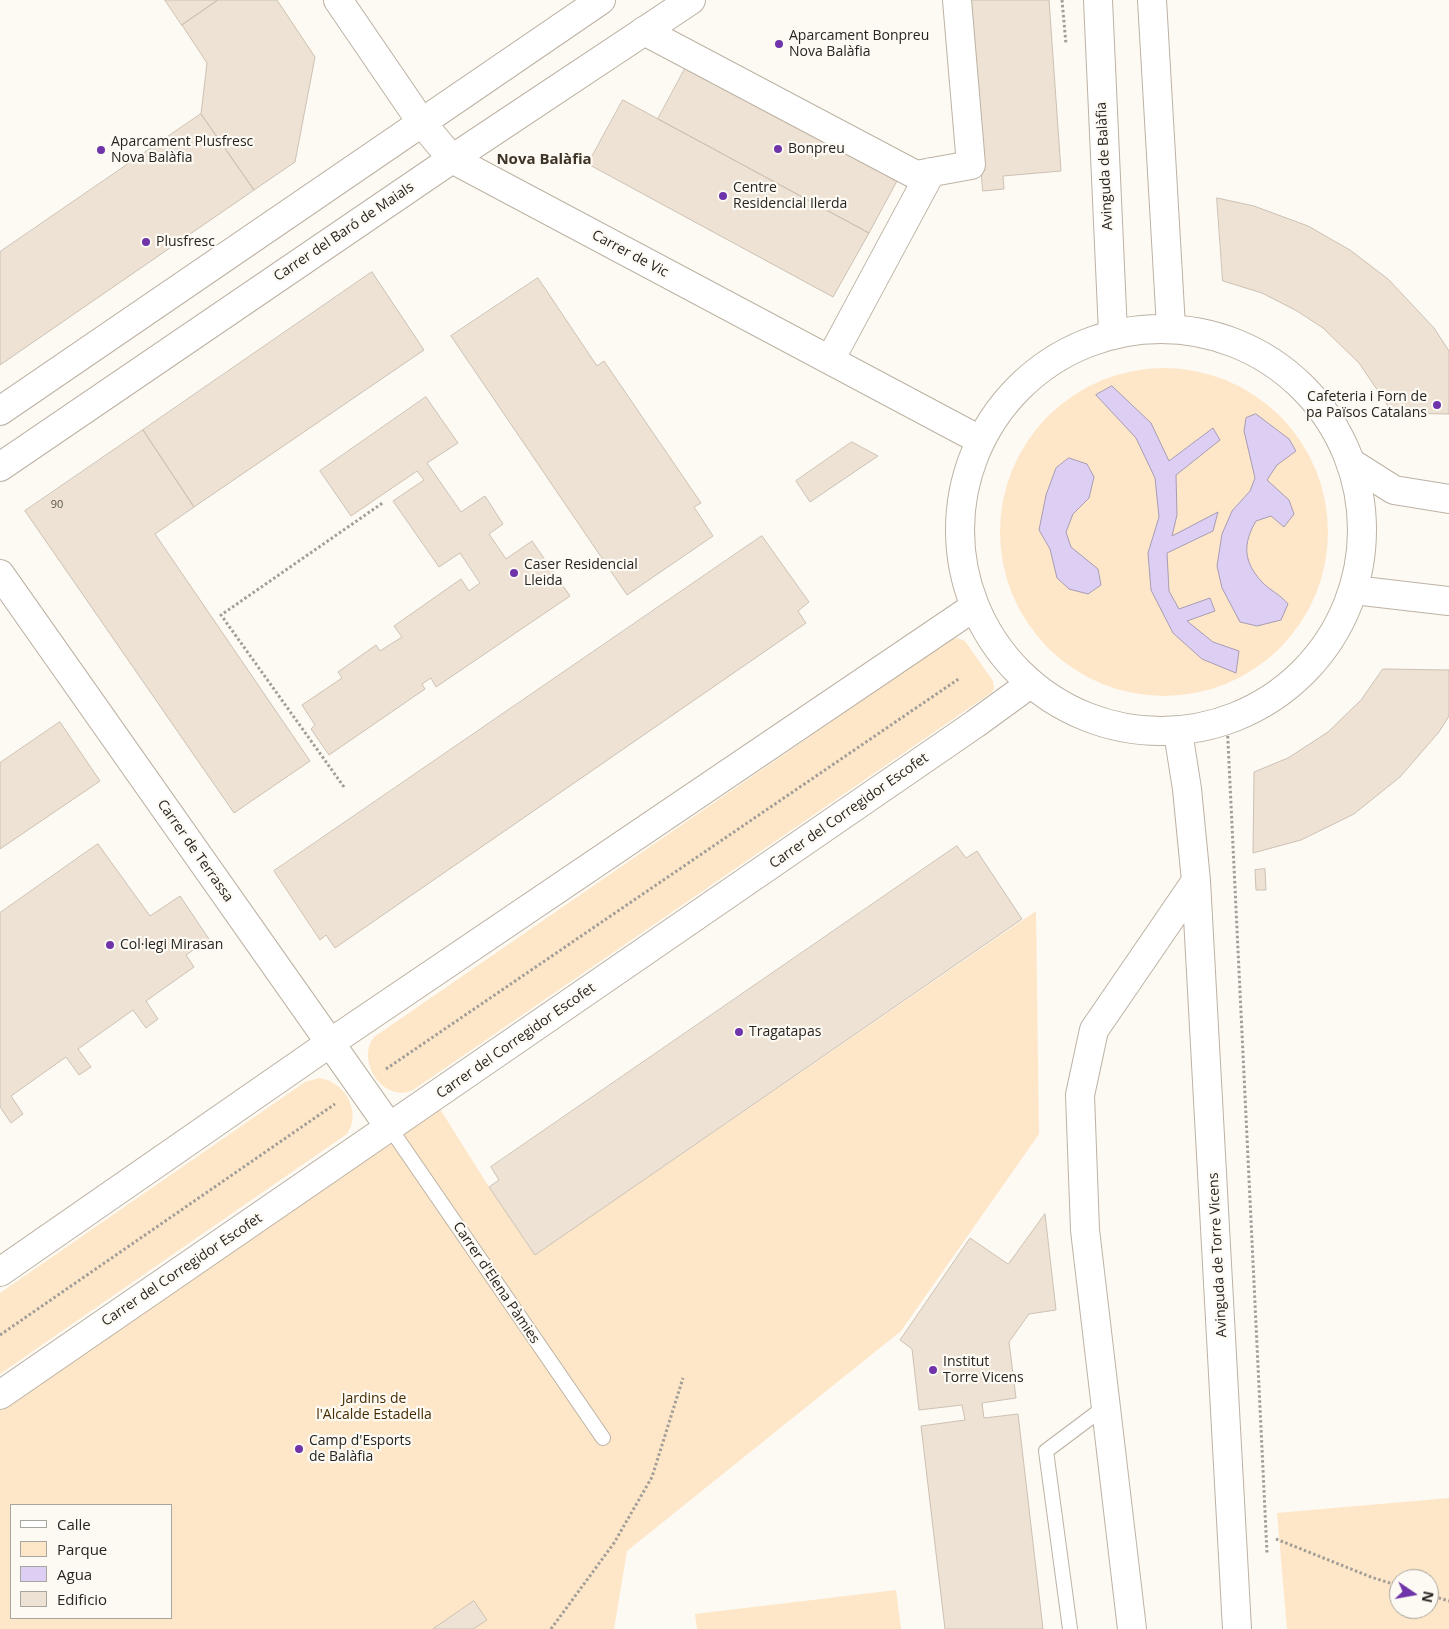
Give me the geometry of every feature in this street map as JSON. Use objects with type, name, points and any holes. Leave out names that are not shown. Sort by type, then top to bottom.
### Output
[{"type":"street","name":"Carrer de Vic","points":[[338,0],[422,123],[452,159],[980,440]]},
{"type":"street","points":[[0,411],[601,0]]},
{"type":"street","name":"Carrer del Baró de Maials","points":[[0,467],[452,159],[691,0]]},
{"type":"street","points":[[644,31],[916,175],[971,165],[957,0]]},
{"type":"street","name":"Avinguda de Balàfia","points":[[1098,0],[1113,333]]},
{"type":"street","points":[[1152,0],[1171,327]]},
{"type":"street","points":[[830,360],[931,172]]},
{"type":"street","points":[[1171,327],[1193,329],[1262,353],[1317,400],[1353,464],[1363,527],[1354,590],[1326,647],[1283,692],[1227,721],[1178,732],[1124,729],[1074,713],[1030,684],[997,649],[974,607],[960,552],[962,495],[980,440],[1008,397],[1046,363],[1091,339],[1113,333],[1171,327]]},
{"type":"street","points":[[1353,464],[1394,490],[1449,499]]},
{"type":"street","name":"Carrer de Terrassa","points":[[0,574],[390,1128]]},
{"type":"street","points":[[1354,590],[1449,601]]},
{"type":"street","points":[[0,1272],[330,1043],[974,607]]},
{"type":"street","name":"Carrer del Corregidor Escofet","points":[[0,1395],[987,716],[1030,684]]},
{"type":"street","name":"Avinguda de Torre Vicens","points":[[1178,732],[1187,789],[1196,881],[1237,1629]]},
{"type":"street","points":[[1132,1629],[1085,1230],[1080,1095],[1094,1030],[1196,881]]},
{"type":"lane","name":"Carrer d'Elena Pàmies","points":[[390,1128],[603,1438]]},
{"type":"lane","points":[[1070,1629],[1046,1451],[1106,1406]]},
{"type":"path","points":[[344,787],[221,614],[384,502]]},
{"type":"path","points":[[384,1070],[960,678]]},
{"type":"path","points":[[1227,721],[1268,1560]]},
{"type":"path","points":[[0,1334],[338,1102]]},
{"type":"path","points":[[551,1629],[614,1543],[652,1477],[683,1378]]},
{"type":"path","points":[[1276,1539],[1389,1582]]},
{"type":"green space","points":[[1148,368],[1180,368],[1212,375],[1242,387],[1268,405],[1291,428],[1309,454],[1316,469],[1325,500],[1328,532],[1325,564],[1316,595],[1309,610],[1291,636],[1268,659],[1242,677],[1212,689],[1180,696],[1148,696],[1116,689],[1086,677],[1060,659],[1037,636],[1019,610],[1007,580],[1000,548],[1000,516],[1007,484],[1019,454],[1037,428],[1060,405],[1086,387],[1116,375]]},
{"type":"green space","points":[[957,638],[965,641],[993,681],[994,689],[991,693],[413,1090],[402,1093],[392,1091],[383,1086],[376,1078],[370,1068],[368,1057],[369,1047],[374,1037],[950,640]]},
{"type":"green space","name":"Jardins de l'Alcalde Estadella","points":[[1036,911],[1039,1134],[901,1331],[627,1551],[614,1629],[0,1629],[0,1395],[433,1098],[489,1187],[535,1255]]},
{"type":"green space","points":[[319,1078],[328,1080],[343,1091],[352,1107],[353,1116],[347,1134],[0,1374],[0,1293],[305,1082]]},
{"type":"green space","points":[[1449,1498],[1449,1629],[1287,1629],[1277,1513]]},
{"type":"green space","points":[[896,1590],[901,1629],[697,1629],[695,1614]]},
{"type":"water","points":[[1112,386],[1151,423],[1169,461],[1213,428],[1220,440],[1176,475],[1177,515],[1172,536],[1218,512],[1213,531],[1167,553],[1169,591],[1179,609],[1210,598],[1215,611],[1187,621],[1213,642],[1239,651],[1236,673],[1202,659],[1173,633],[1151,590],[1148,553],[1159,517],[1155,478],[1136,438],[1096,395]]},
{"type":"water","points":[[1256,414],[1289,439],[1296,451],[1277,465],[1267,480],[1289,500],[1294,514],[1284,527],[1271,516],[1256,521],[1247,544],[1248,559],[1255,574],[1267,587],[1282,597],[1288,604],[1281,620],[1257,626],[1240,622],[1222,588],[1217,566],[1222,534],[1232,511],[1250,491],[1255,478],[1244,431],[1246,418]]},
{"type":"water","points":[[1069,458],[1087,464],[1094,477],[1089,498],[1073,514],[1066,532],[1071,547],[1098,569],[1101,585],[1088,594],[1069,589],[1057,578],[1050,549],[1039,530],[1046,495],[1056,468]]},
{"type":"building","points":[[165,0],[218,0],[182,25]]},
{"type":"building","points":[[218,0],[277,0],[315,57],[295,162],[254,190],[201,114],[207,63],[182,25]]},
{"type":"building","points":[[969,0],[1049,0],[1061,171],[1003,176],[1004,189],[983,191]]},
{"type":"building","name":"Bonpreu","points":[[687,65],[898,179],[869,233],[658,119]]},
{"type":"building","name":"Centre Residencial Ilerda","points":[[623,100],[869,233],[833,297],[588,164]]},
{"type":"building","points":[[201,114],[254,190],[0,365],[0,252]]},
{"type":"building","points":[[1217,198],[1254,206],[1308,226],[1350,250],[1388,279],[1434,328],[1449,351],[1449,414],[1393,413],[1359,363],[1323,328],[1297,311],[1262,293],[1223,281]]},
{"type":"building","points":[[372,272],[424,350],[194,507],[143,430]]},
{"type":"building","points":[[538,278],[597,366],[604,361],[701,503],[694,507],[713,536],[627,595],[451,336]]},
{"type":"building","name":"Caser Residencial Lleida","points":[[426,397],[458,443],[427,463],[461,512],[485,496],[503,524],[489,534],[506,559],[532,541],[570,596],[436,687],[431,678],[422,684],[425,689],[329,755],[311,729],[315,725],[302,705],[342,678],[338,672],[376,645],[380,651],[402,637],[394,626],[461,579],[469,591],[480,583],[460,553],[439,567],[393,501],[424,480],[417,471],[351,516],[320,471]]},
{"type":"building","points":[[143,430],[194,507],[155,534],[310,761],[234,813],[25,511]]},
{"type":"building","points":[[852,442],[878,456],[810,502],[796,481]]},
{"type":"building","points":[[762,536],[809,602],[798,611],[806,623],[335,948],[326,935],[320,940],[274,871]]},
{"type":"building","points":[[1383,669],[1449,670],[1449,716],[1439,732],[1400,777],[1354,814],[1301,840],[1253,853],[1254,772],[1288,758],[1328,732],[1361,700]]},
{"type":"building","points":[[60,722],[100,781],[0,849],[0,763]]},
{"type":"building","points":[[98,844],[150,916],[180,896],[209,939],[186,955],[194,967],[146,1001],[158,1019],[146,1028],[133,1010],[78,1049],[91,1067],[79,1075],[66,1057],[11,1096],[23,1114],[11,1123],[0,1107],[0,913]]},
{"type":"building","points":[[957,846],[966,858],[977,851],[1022,919],[535,1255],[489,1187],[499,1180],[491,1167]]},
{"type":"building","points":[[1265,869],[1266,890],[1256,890],[1255,870]]},
{"type":"building","points":[[1045,1214],[1056,1310],[1029,1314],[1009,1342],[1016,1398],[982,1403],[984,1418],[1018,1414],[1043,1629],[945,1629],[921,1426],[965,1420],[962,1405],[919,1410],[912,1349],[900,1340],[970,1238],[1008,1264]]},
{"type":"building","points":[[474,1601],[487,1620],[473,1629],[433,1629]]},
{"type":"place","name":"Aparcament Bonpreu Nova Balàfia","points":[[779,44]]},
{"type":"place","name":"Bonpreu","points":[[778,149]]},
{"type":"place","name":"Aparcament Plusfresc Nova Balàfia","points":[[101,150]]},
{"type":"place","name":"Centre Residencial Ilerda","points":[[723,196]]},
{"type":"place","name":"Plusfresc","points":[[146,242]]},
{"type":"place","name":"Cafeteria i Forn de pa Països Catalans","points":[[1437,405]]},
{"type":"place","name":"Caser Residencial Lleida","points":[[514,573]]},
{"type":"place","name":"Col·legi Mirasan","points":[[110,945]]},
{"type":"place","name":"Tragatapas","points":[[739,1032]]},
{"type":"place","name":"Institut Torre Vicens","points":[[933,1370]]},
{"type":"place","name":"Camp d'Esports de Balàfia","points":[[299,1449]]},
{"type":"district","name":"Nova Balàfia","points":[[544,160]]}]
